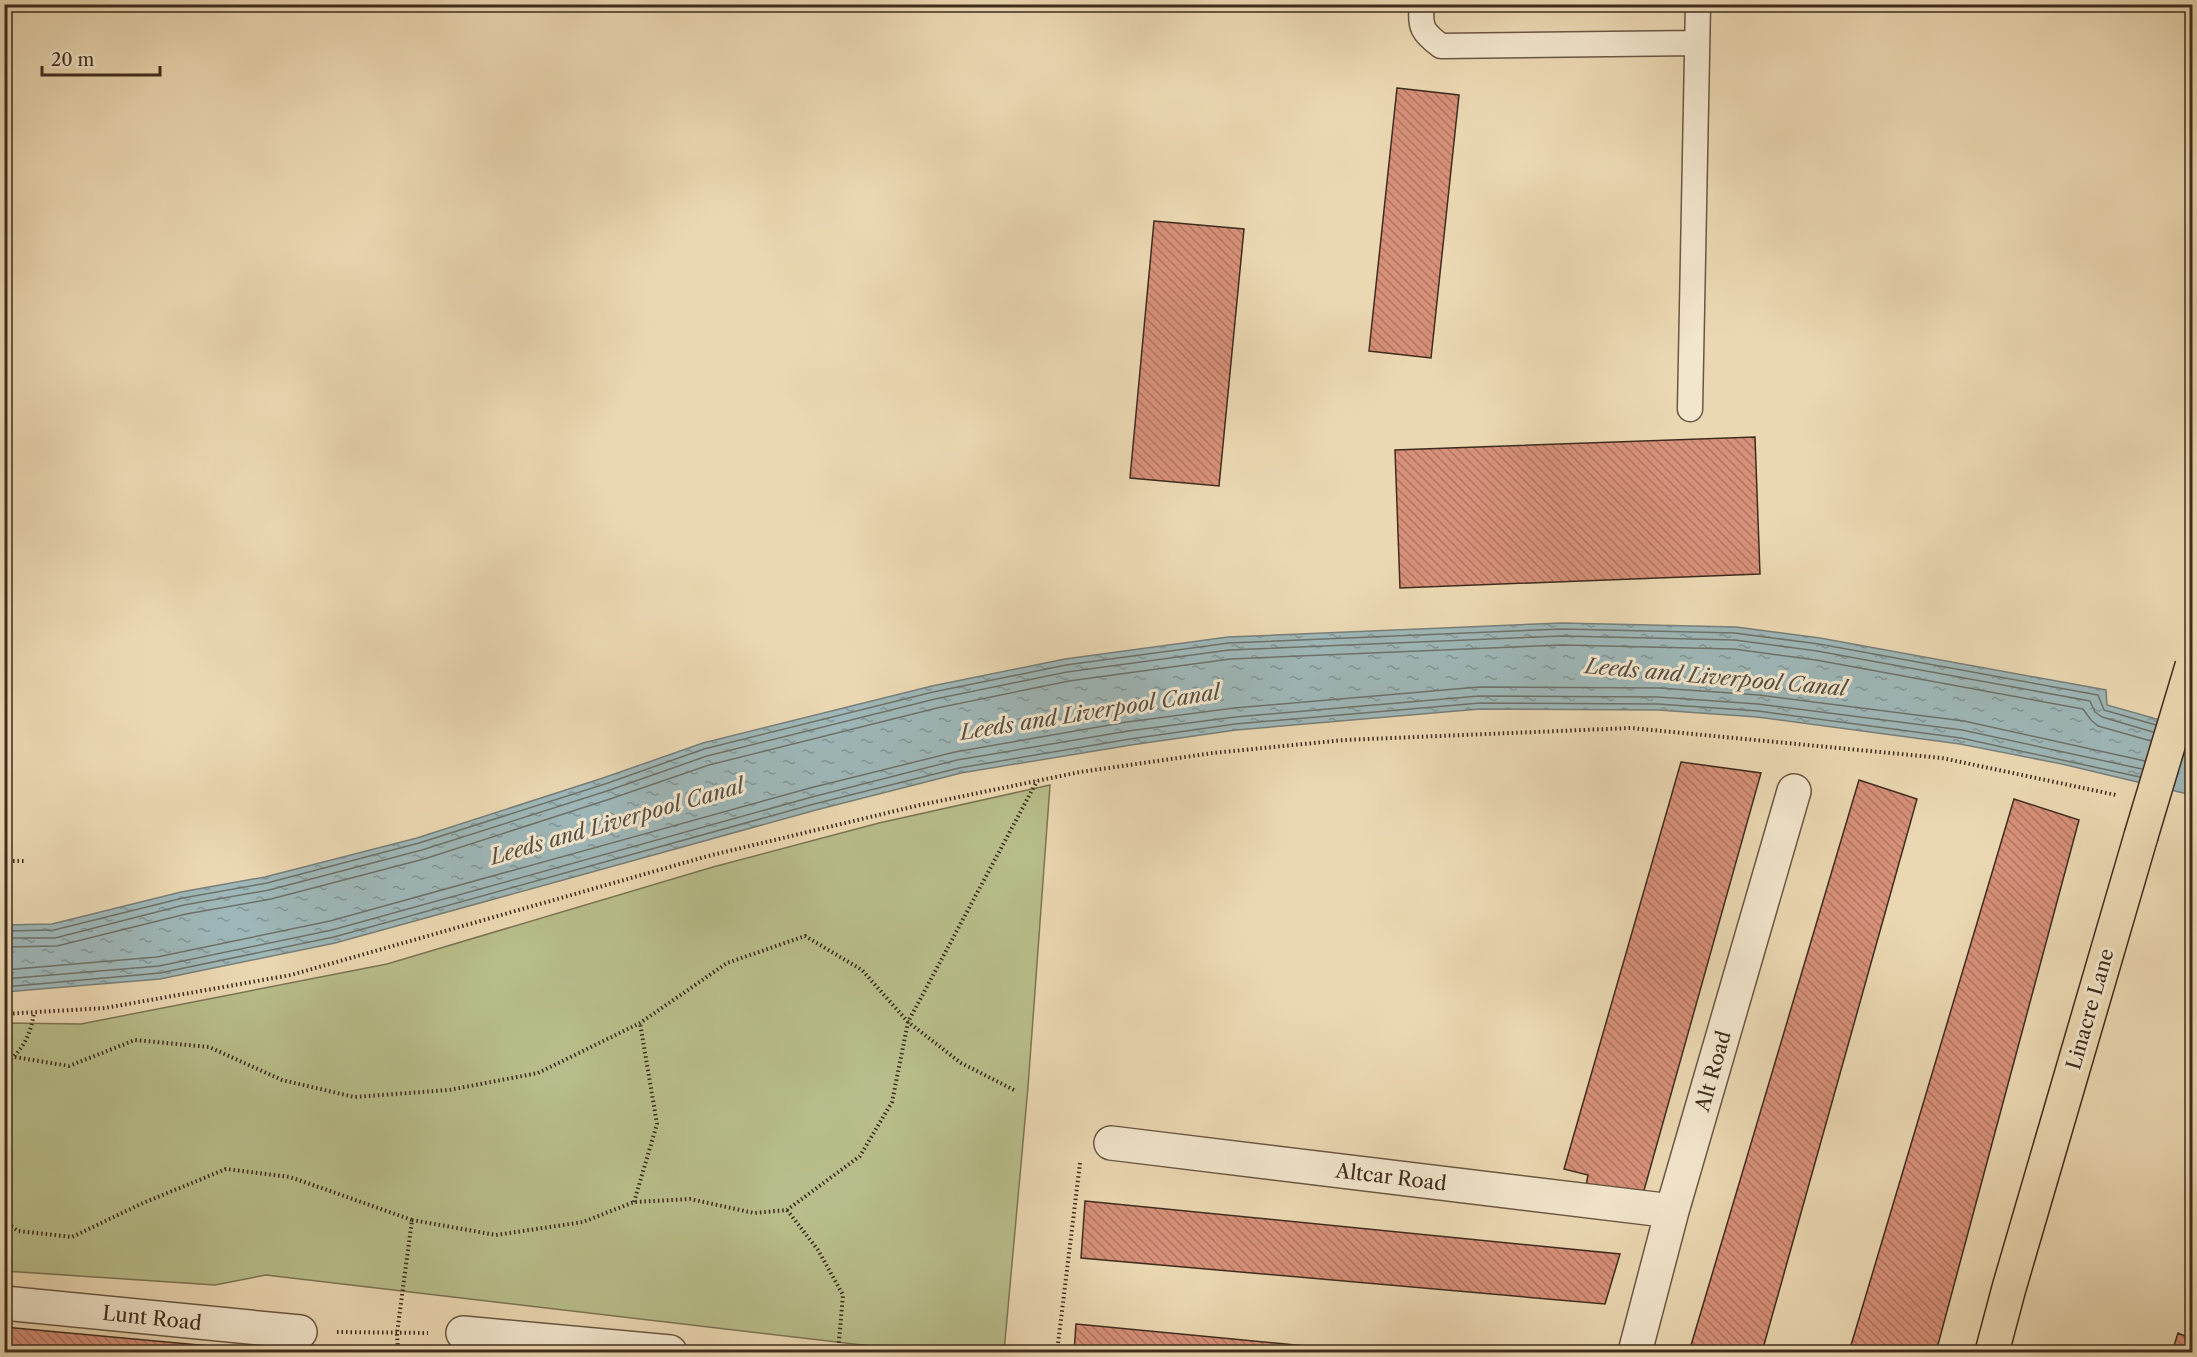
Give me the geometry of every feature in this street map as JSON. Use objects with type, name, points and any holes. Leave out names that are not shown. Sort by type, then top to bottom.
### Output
[{"type":"main road","name":"Linacre Lane","points":[[1992,1353],[2141,836],[2193,666]]},
{"type":"street","name":"Alt Road","points":[[1635,1353],[1672,1211],[1794,791]]},
{"type":"street","name":"Altcar Road","points":[[1111,1143],[1672,1211]]},
{"type":"street","name":"Lunt Road","points":[[4,1303],[300,1332]]},
{"type":"street","points":[[463,1333],[670,1353]]},
{"type":"lane","points":[[1422,4],[1420,20],[1426,35],[1441,46],[1697,43]]},
{"type":"lane","points":[[1690,409],[1698,4]]},
{"type":"path","points":[[4,1014],[105,1008],[291,975],[708,856],[920,805],[1080,772],[1213,753],[1344,740],[1631,728],[1942,758],[2124,796]]},
{"type":"path","points":[[4,1221],[18,1231],[72,1237],[143,1203],[226,1169],[290,1178],[412,1220],[496,1235],[583,1222],[634,1202],[690,1199],[754,1213],[787,1210],[860,1156],[892,1102],[908,1022],[1037,781]]},
{"type":"path","points":[[4,861],[24,861]]},
{"type":"path","points":[[15,1057],[69,1066],[135,1040],[209,1047],[282,1080],[354,1097],[449,1090],[538,1073],[640,1023],[727,963],[805,936],[862,969],[908,1022],[961,1063],[1014,1090]]},
{"type":"path","points":[[4,1065],[15,1057],[31,1034],[34,1012]]},
{"type":"path","points":[[634,1202],[657,1124],[640,1023]]},
{"type":"path","points":[[1057,1353],[1083,1142],[1111,1143]]},
{"type":"path","points":[[787,1210],[818,1250],[843,1295],[838,1353]]},
{"type":"path","points":[[398,1353],[397,1333],[412,1220]]},
{"type":"path","points":[[300,1332],[463,1333]]},
{"type":"green space","points":[[1050,785],[1028,1087],[1004,1352],[922,1352],[266,1275],[215,1285],[5,1271],[5,1023],[81,1024],[387,964],[713,867],[879,823]]},
{"type":"water","name":"Leeds and Liverpool Canal","points":[[1562,623],[1736,627],[1820,638],[2106,690],[2107,705],[2192,729],[2192,795],[2062,764],[1960,744],[1757,717],[1658,710],[1480,709],[1236,730],[961,773],[816,810],[335,943],[160,979],[5,992],[4,925],[52,924],[181,892],[265,877],[417,838],[703,743],[932,686],[1065,659],[1228,637]]},
{"type":"building","points":[[1397,88],[1459,95],[1431,358],[1369,351]]},
{"type":"building","points":[[1154,221],[1244,229],[1219,486],[1130,478]]},
{"type":"building","points":[[1755,437],[1760,574],[1400,588],[1395,450]]},
{"type":"building","points":[[1681,762],[1761,773],[1643,1194],[1586,1186],[1588,1175],[1564,1169]]},
{"type":"building","points":[[1859,780],[1917,799],[1762,1352],[1689,1352]]},
{"type":"building","points":[[2014,799],[2079,820],[1936,1352],[1849,1352]]},
{"type":"building","points":[[1085,1201],[1620,1254],[1605,1304],[1081,1258]]},
{"type":"building","points":[[1076,1324],[1368,1352],[1074,1352]]},
{"type":"building","points":[[4,1327],[276,1352],[4,1352]]},
{"type":"building","points":[[2178,1333],[2192,1339],[2192,1352],[2172,1352]]}]
